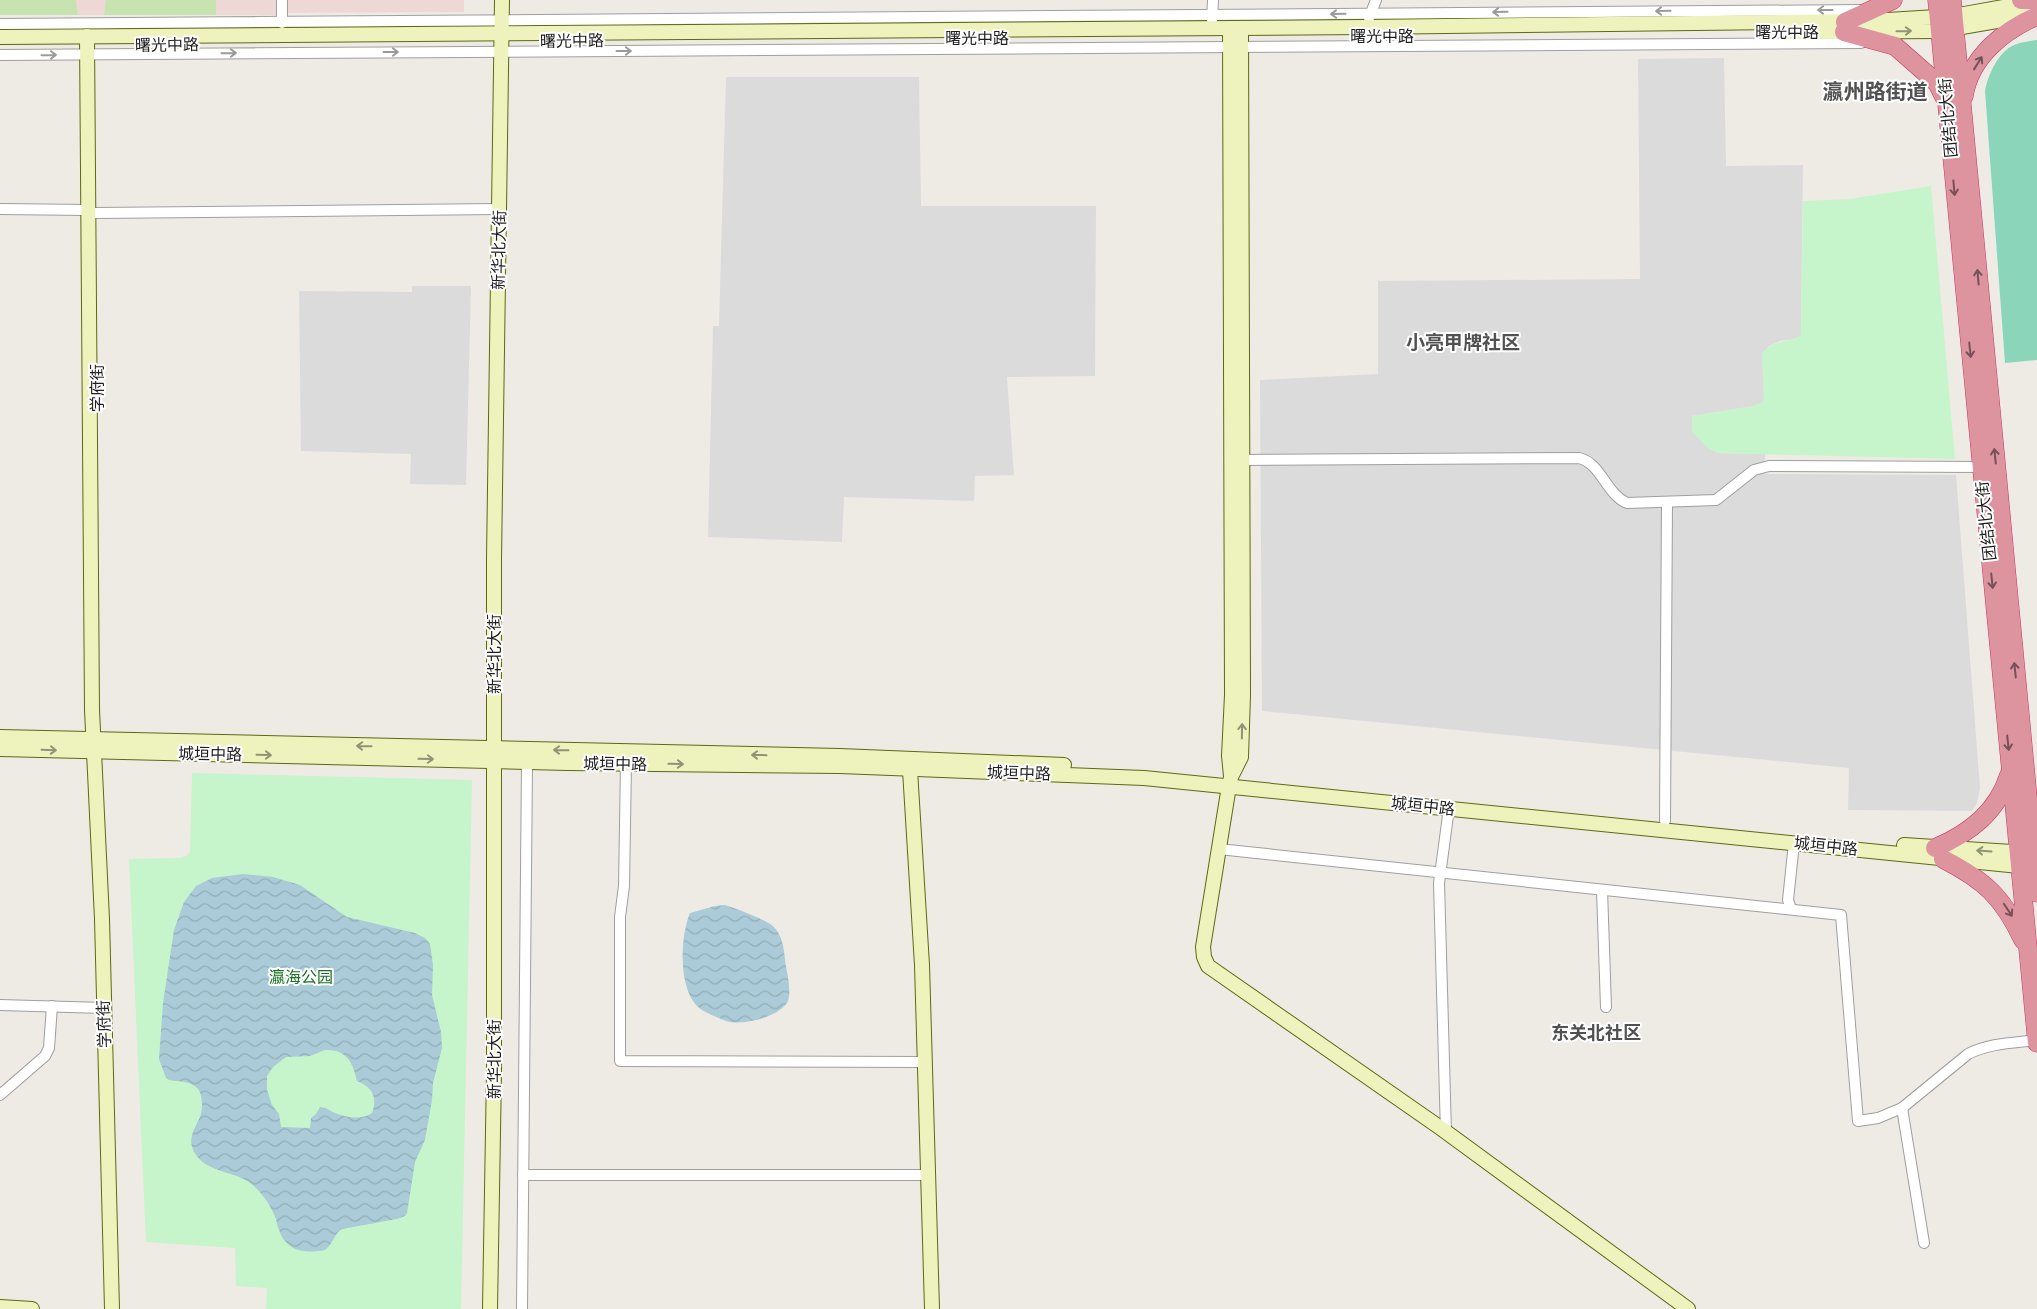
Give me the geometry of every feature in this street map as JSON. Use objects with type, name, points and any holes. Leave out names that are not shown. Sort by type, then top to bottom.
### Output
[{"type":"highway","points":[[1845,27],[1893,0]]},
{"type":"highway","name":"团结北大街","points":[[1937,0],[1947,19],[2018,774]]},
{"type":"highway","points":[[2021,0],[2037,1]]},
{"type":"highway","points":[[1955,111],[1970,75],[1989,47],[2010,30],[2037,15]]},
{"type":"highway","points":[[1845,27],[1887,42],[1903,51],[1937,83],[1955,111]]},
{"type":"highway","name":"团结北大街","points":[[1955,111],[1981,467],[2018,774],[2030,860],[2037,893]]},
{"type":"highway","points":[[2028,954],[2011,916],[2003,904],[1977,878],[1939,853],[1990,812],[2018,774],[2037,796]]},
{"type":"highway","name":"团结北大街","points":[[2030,860],[2028,954],[2037,1041]]},
{"type":"main road","name":"新华北大街","points":[[490,1309],[503,559],[506,37],[502,0]]},
{"type":"main road","name":"新华北大街","points":[[499,1309],[503,1072],[499,755],[494,559],[499,208],[506,37],[512,0]]},
{"type":"main road","points":[[1947,19],[2037,1]]},
{"type":"main road","points":[[1947,19],[2037,15]]},
{"type":"main road","name":"曙光中路","points":[[506,37],[1236,37],[1845,27],[1947,19]]},
{"type":"main road","name":"曙光中路","points":[[0,46],[1212,22],[1236,37],[1366,27],[1845,27]]},
{"type":"main road","name":"曙光中路","points":[[0,37],[90,45]]},
{"type":"main road","points":[[1230,781],[1241,757],[1242,737],[1242,460],[1236,37]]},
{"type":"main road","points":[[1236,37],[1230,781],[1203,947],[1204,957],[1208,966],[1446,1133],[1688,1309]]},
{"type":"main road","name":"学府街","points":[[90,45],[92,700],[104,1008],[112,1309]]},
{"type":"main road","name":"城垣中路","points":[[0,737],[94,745],[499,755],[840,756],[1145,769],[1449,808],[1794,843],[2030,860]]},
{"type":"main road","name":"城垣中路","points":[[0,749],[94,745]]},
{"type":"main road","name":"城垣中路","points":[[499,755],[527,762],[840,766],[1230,781],[1664,821],[1939,853]]},
{"type":"main road","points":[[910,770],[922,965],[932,1309]]},
{"type":"main road","points":[[0,1307],[32,1309]]},
{"type":"street","points":[[282,0],[282,23]]},
{"type":"street","points":[[1213,0],[1212,22],[1371,14],[1874,10]]},
{"type":"street","points":[[1366,27],[1376,0]]},
{"type":"street","points":[[0,24],[282,23],[506,37]]},
{"type":"street","points":[[1236,37],[1887,42]]},
{"type":"street","points":[[0,55],[90,45]]},
{"type":"street","points":[[0,209],[92,211],[499,208]]},
{"type":"street","points":[[1242,460],[1579,458],[1586,460],[1615,496],[1627,503],[1716,500],[1754,470],[1769,466],[1981,467]]},
{"type":"street","points":[[1664,821],[1668,502]]},
{"type":"street","points":[[522,1309],[527,762]]},
{"type":"street","points":[[626,764],[624,886],[620,917],[620,1061],[924,1062]]},
{"type":"street","points":[[1446,1133],[1440,874],[1449,808]]},
{"type":"street","points":[[1790,908],[1788,900],[1794,843]]},
{"type":"street","points":[[1219,849],[1440,874],[1790,908],[1841,915],[1858,1121],[1878,1118],[1902,1108],[1968,1054],[1988,1046],[2037,1041]]},
{"type":"street","points":[[1602,890],[1606,1007]]},
{"type":"street","points":[[0,1004],[104,1008]]},
{"type":"street","points":[[0,1095],[45,1056],[49,1048],[52,1006]]},
{"type":"street","points":[[1902,1108],[1924,1243]]},
{"type":"street","points":[[524,1175],[927,1175]]},
{"type":"shaded area","points":[[0,0],[277,0],[277,15],[0,15]]},
{"type":"shaded area","points":[[286,0],[464,0],[464,12],[287,13]]},
{"type":"shaded area","points":[[1724,58],[1726,166],[1803,165],[1801,335],[1796,339],[1780,341],[1769,346],[1762,353],[1764,399],[1761,403],[1754,406],[1692,416],[1717,453],[1765,454],[1765,474],[1956,475],[1980,788],[1977,803],[1972,811],[1848,810],[1849,768],[1262,711],[1260,380],[1378,374],[1378,281],[1640,279],[1638,59]]},
{"type":"shaded area","points":[[726,77],[919,77],[921,206],[1096,206],[1095,376],[1007,377],[1014,475],[975,476],[974,501],[844,497],[842,542],[708,537],[713,326],[719,326]]},
{"type":"shaded area","points":[[412,286],[471,286],[466,485],[410,484],[411,454],[301,451],[299,291],[412,292]]},
{"type":"green space","points":[[0,0],[76,0],[78,15],[0,15]]},
{"type":"green space","points":[[106,0],[216,0],[216,15],[104,15]]},
{"type":"green space","points":[[2037,40],[2037,360],[2005,363],[1985,91],[1991,71],[2008,48],[2016,44]]},
{"type":"green space","points":[[1931,186],[1955,459],[1717,453],[1706,447],[1692,431],[1692,416],[1754,406],[1761,403],[1764,399],[1762,353],[1772,345],[1801,335],[1803,201],[1850,199]]},
{"type":"green space","name":"瀛海公园","points":[[192,773],[472,780],[461,1309],[266,1309],[267,1288],[236,1286],[235,1248],[146,1242],[129,859],[180,858],[190,852]]},
{"type":"water","points":[[243,874],[273,877],[300,885],[347,917],[415,933],[425,938],[430,944],[433,965],[432,995],[441,1032],[442,1048],[433,1083],[425,1140],[415,1162],[405,1216],[342,1229],[325,1250],[310,1252],[297,1249],[286,1243],[272,1210],[255,1187],[241,1178],[209,1166],[193,1150],[191,1140],[193,1131],[202,1110],[199,1090],[189,1083],[166,1078],[159,1059],[163,1003],[174,930],[184,902],[196,886],[212,878]],"holes":[[[325,1050],[332,1050],[343,1054],[347,1058],[351,1063],[357,1081],[367,1086],[372,1093],[374,1097],[372,1113],[364,1117],[349,1117],[320,1107],[311,1118],[310,1128],[281,1127],[279,1114],[272,1105],[267,1090],[267,1076],[273,1067],[286,1057],[310,1056]]]},
{"type":"water","points":[[725,905],[770,924],[777,930],[781,938],[789,986],[788,1001],[778,1011],[754,1021],[730,1022],[712,1015],[702,1010],[694,1002],[688,991],[683,964],[683,950],[684,936],[690,913]]},
{"type":"district","name":"瀛州路街道","points":[[1875,91]]},
{"type":"district","name":"小亮甲牌社区","points":[[1463,342]]},
{"type":"district","name":"东关北社区","points":[[1596,1033]]}]
